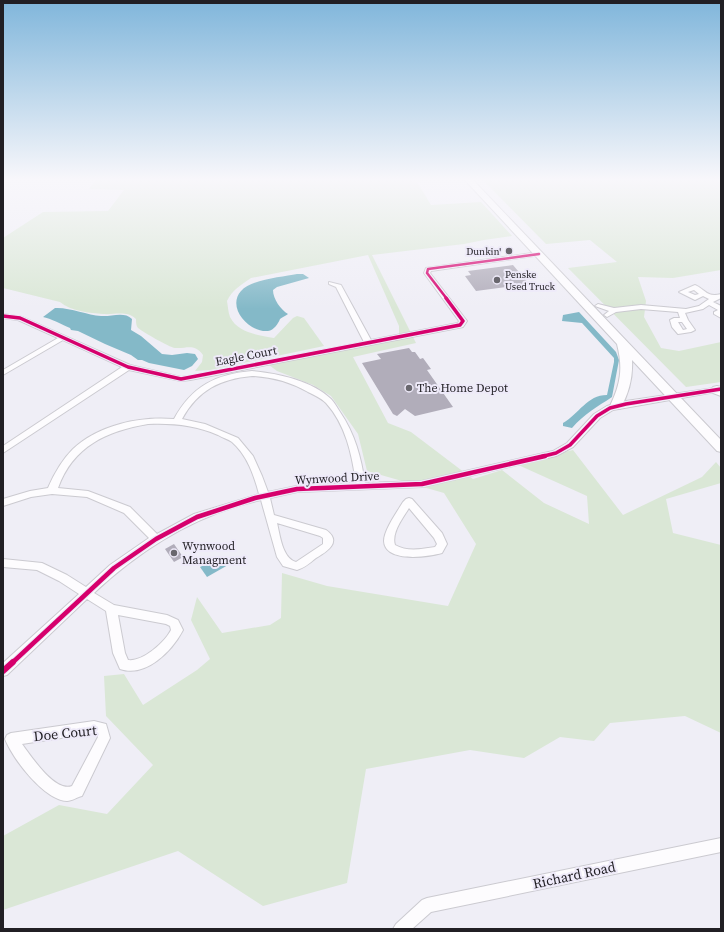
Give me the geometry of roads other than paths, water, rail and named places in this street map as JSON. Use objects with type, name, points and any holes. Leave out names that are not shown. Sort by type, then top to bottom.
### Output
[{"type":"highway","points":[[509,222],[621,341],[721,435]]},
{"type":"highway","points":[[516,222],[598,306],[610,313],[721,448]]},
{"type":"highway","points":[[621,341],[628,364],[621,405]]},
{"type":"street","name":"Eagle Court","points":[[3,316],[20,318],[128,367],[150,373],[186,378],[456,326],[463,321],[428,273],[428,268],[539,254]]},
{"type":"street","points":[[331,283],[339,286],[368,342]]},
{"type":"street","points":[[704,294],[715,299],[721,310],[716,313],[721,316]]},
{"type":"street","points":[[610,313],[641,307],[681,311],[700,308],[715,299]]},
{"type":"street","points":[[681,311],[684,320]]},
{"type":"street","points":[[3,373],[64,337]]},
{"type":"street","points":[[3,450],[128,367]]},
{"type":"street","points":[[178,421],[186,405],[193,396],[203,388],[222,379],[245,373],[271,374],[285,377],[326,399],[341,418],[351,437],[361,485]]},
{"type":"street","name":"Wynwood Drive","points":[[3,671],[114,568],[156,539],[197,517],[264,496],[297,489],[361,485],[422,484],[556,453],[575,441],[597,416],[621,405],[720,389]]},
{"type":"street","points":[[52,491],[57,478],[70,458],[81,447],[98,436],[120,428],[149,422],[178,421],[208,428],[234,439],[251,460],[264,496],[282,557],[287,563],[297,566],[327,546],[328,539],[323,533],[270,516]]},
{"type":"street","points":[[405,485],[409,501],[438,536],[442,544],[438,550],[428,552],[399,553],[392,549],[389,543],[390,535],[409,501]]},
{"type":"street","points":[[3,503],[25,496],[52,491],[88,494],[127,510],[156,539]]},
{"type":"street","points":[[3,563],[38,566],[59,576],[111,609],[167,620],[174,623],[177,630],[174,636],[144,663],[138,666],[124,665],[119,653],[111,609]]},
{"type":"street","name":"Doe Court","points":[[94,727],[102,728],[104,738],[77,791],[73,794],[64,795],[45,784],[7,738],[94,727]]},
{"type":"street","name":"Richard Road","points":[[401,929],[427,905],[721,845]]},
{"type":"water","points":[[303,274],[309,278],[277,287],[273,290],[274,297],[278,304],[288,314],[280,319],[274,328],[268,331],[261,331],[248,324],[242,318],[236,305],[237,298],[241,291],[246,287],[259,281]]},
{"type":"water","points":[[55,308],[101,316],[125,315],[132,319],[131,330],[141,336],[162,354],[195,354],[198,359],[192,366],[184,370],[138,360],[131,355],[78,331],[71,330],[70,328],[53,320],[43,317]]},
{"type":"water","points":[[579,312],[616,352],[619,360],[612,397],[586,415],[572,428],[563,426],[563,423],[589,401],[600,396],[607,395],[614,362],[614,358],[582,323],[562,321],[563,315]]},
{"type":"water","points":[[221,557],[228,565],[207,577],[200,567]]},
{"type":"place","name":"Dunkin'","points":[[509,251]]},
{"type":"place","name":"Penske Used Truck","points":[[497,280]]},
{"type":"place","name":"The Home Depot","points":[[409,388]]},
{"type":"place","name":"Wynwood Managment","points":[[174,553]]}]
